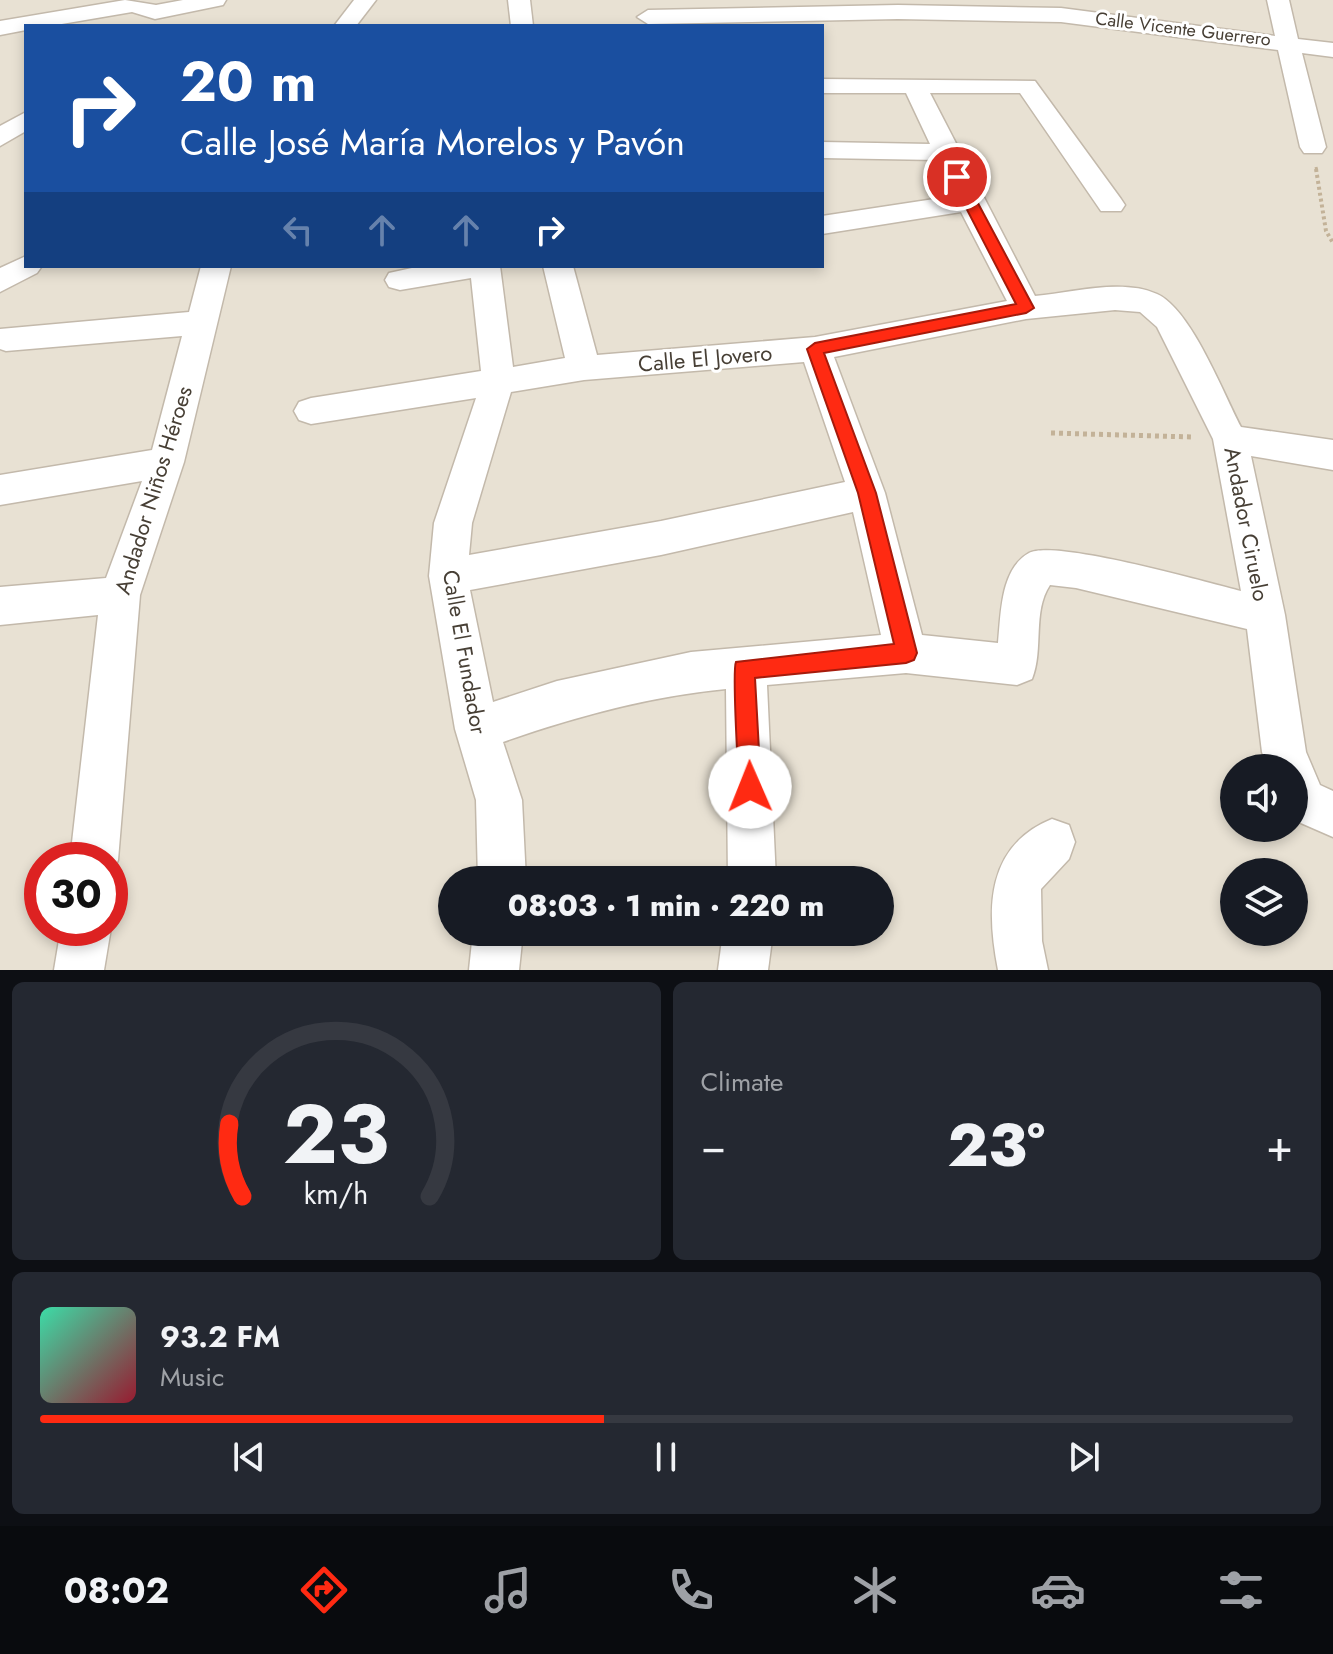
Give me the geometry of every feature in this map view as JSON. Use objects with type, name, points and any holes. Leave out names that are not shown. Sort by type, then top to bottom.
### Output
[{"type":"street","points":[[32,24],[215,0]]},
{"type":"street","points":[[347,24],[365,0]]},
{"type":"street","points":[[519,0],[522,24]]},
{"type":"street","points":[[1153,0],[1159,27]]},
{"type":"street","points":[[1278,0],[1291,42],[1313,147]]},
{"type":"street","name":"Calle Vicente Guerrero","points":[[647,14],[1015,13],[1291,42],[1333,50]]},
{"type":"street","points":[[0,28],[24,25]]},
{"type":"street","points":[[824,86],[1027,86],[1111,205]]},
{"type":"street","points":[[915,86],[944,152],[1026,308]]},
{"type":"street","points":[[0,138],[24,120]]},
{"type":"street","points":[[824,150],[944,152]]},
{"type":"street","points":[[824,225],[970,202]]},
{"type":"street","name":"Andador Niños Héroes","points":[[96,842],[120,595],[166,462],[215,268]]},
{"type":"street","points":[[400,280],[471,268]]},
{"type":"street","points":[[483,268],[498,381]]},
{"type":"street","points":[[559,268],[584,368]]},
{"type":"street","name":"Calle El Jovero","points":[[311,411],[584,368],[815,349],[1026,308],[1115,299],[1148,302]]},
{"type":"street","name":"Andador Ciruelo","points":[[1148,302],[1169,320],[1230,439],[1265,615],[1285,754]]},
{"type":"street","points":[[6,339],[199,323]]},
{"type":"street","points":[[815,349],[867,493],[906,653]]},
{"type":"street","name":"Calle El Fundador","points":[[498,381],[453,523],[448,576],[477,729],[499,800],[501,866]]},
{"type":"street","points":[[1230,439],[1333,455]]},
{"type":"street","points":[[0,490],[166,462]]},
{"type":"street","points":[[448,576],[661,538],[867,493]]},
{"type":"street","points":[[477,729],[572,698],[691,672],[906,653],[1017,665],[1023,592],[1040,566],[1076,570],[1265,615]]},
{"type":"street","points":[[0,606],[120,595]]},
{"type":"street","points":[[743,669],[748,693],[752,866]]},
{"type":"street","points":[[1023,970],[1017,941],[1017,880],[1052,842]]},
{"type":"street","points":[[79,970],[83,946]]},
{"type":"street","points":[[494,970],[497,946]]},
{"type":"street","points":[[743,970],[746,946]]},
{"type":"path","points":[[1313,147],[1326,231],[1333,243]]},
{"type":"path","points":[[1051,433],[1230,439]]},
{"type":"shaded area","points":[[0,0],[1333,0],[1333,970],[0,970]]},
{"type":"route","points":[[750,787],[748,693],[743,669],[906,653],[867,493],[815,349],[1026,308],[957,177]]}]
